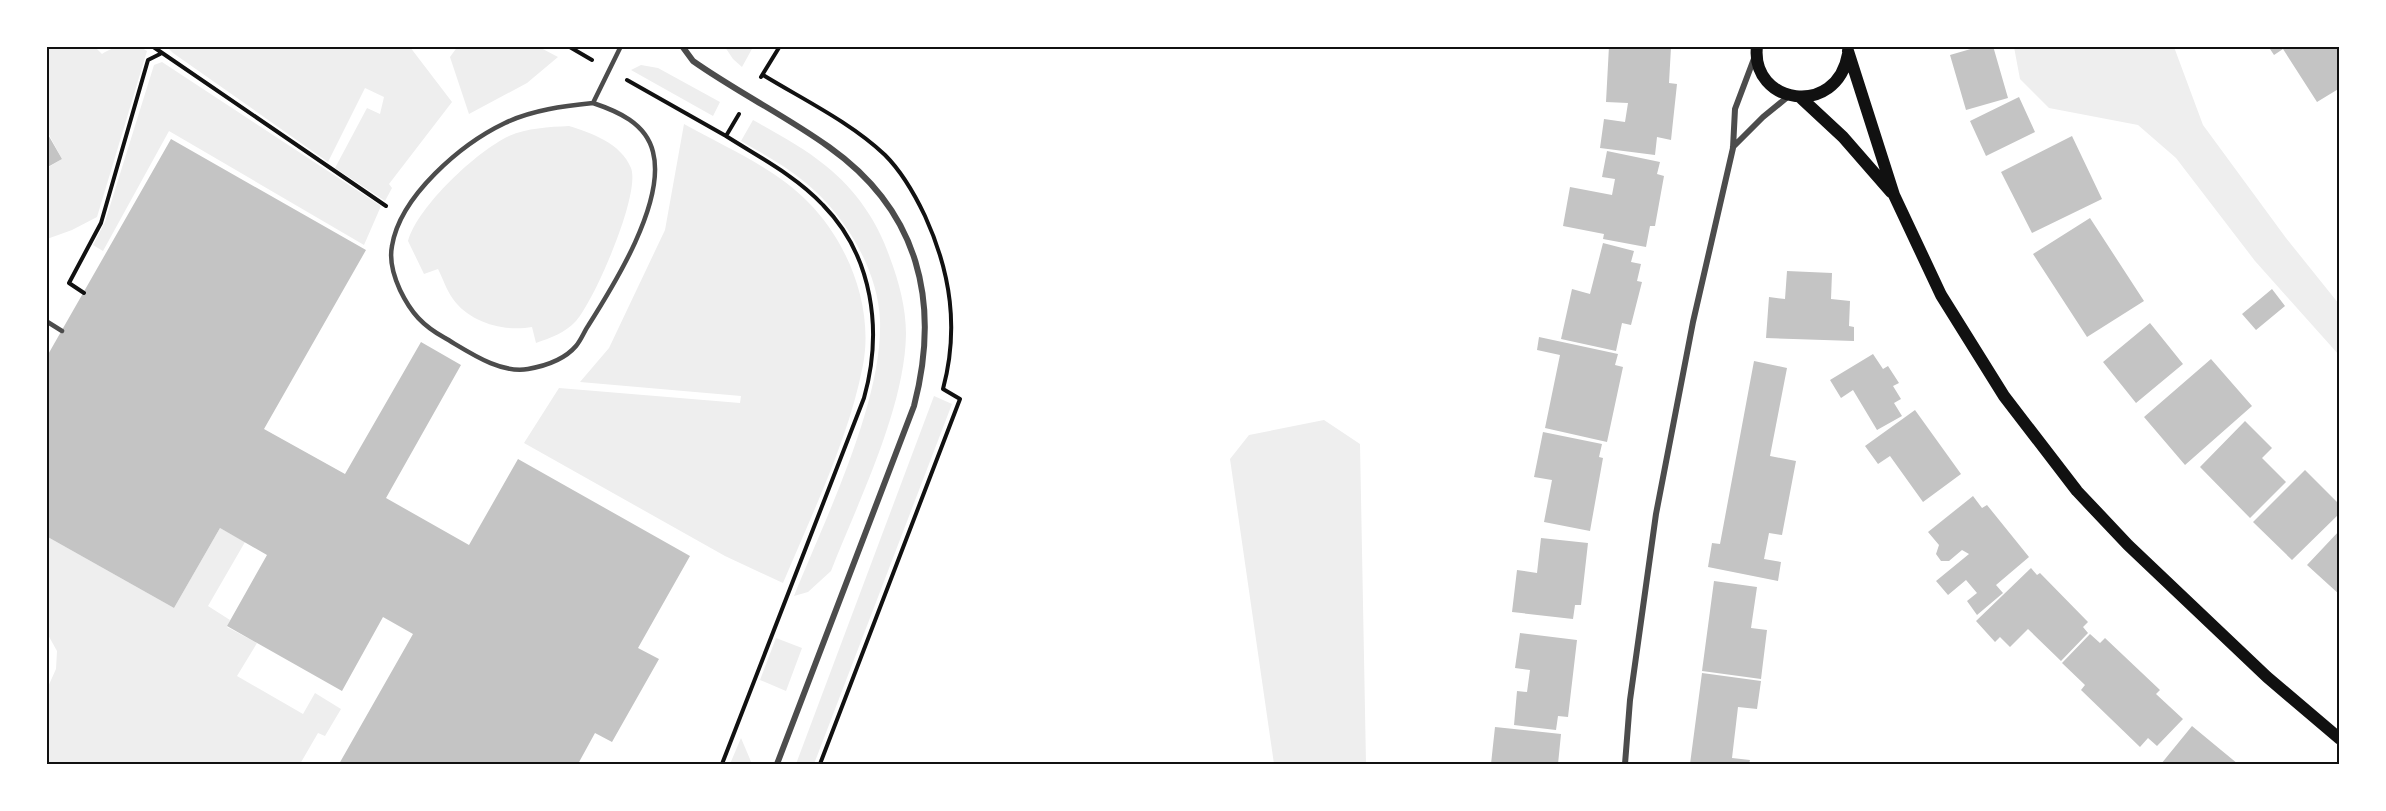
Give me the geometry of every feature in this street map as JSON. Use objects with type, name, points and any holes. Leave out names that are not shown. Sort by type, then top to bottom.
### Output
[{"type":"main road","points":[[1795,96],[1811,97],[1826,91],[1838,81],[1846,67],[1848,49]]},
{"type":"main road","points":[[1848,49],[1894,195],[1941,296],[2004,396],[2077,491],[2187,602],[2340,739]]},
{"type":"main road","points":[[1757,50],[1760,69],[1768,82],[1795,96],[1843,137],[1894,195]]},
{"type":"street","points":[[682,46],[693,61],[829,147],[868,180],[890,205],[918,268],[925,308],[922,377],[914,406],[777,765]]},
{"type":"street","points":[[1625,765],[1630,700],[1656,514],[1693,322],[1732,148],[1738,94],[1757,50]]},
{"type":"street","points":[[1732,148],[1763,117],[1795,96]]},
{"type":"lane","points":[[593,103],[621,46]]},
{"type":"lane","points":[[593,103],[616,111],[639,127],[653,151],[655,182],[641,228],[609,296],[576,346],[552,363],[526,369],[506,369],[435,333],[410,310],[393,274],[392,247],[402,216],[431,177],[471,144],[506,123],[557,107],[593,103]]},
{"type":"lane","points":[[46,321],[62,331]]},
{"type":"path","points":[[152,46],[160,54],[402,216]]},
{"type":"path","points":[[568,46],[726,136],[791,178],[823,204],[848,237],[867,284],[872,304],[875,343],[864,398],[722,765]]},
{"type":"path","points":[[726,136],[780,46]]},
{"type":"path","points":[[84,293],[69,283],[101,223],[148,60],[160,54]]},
{"type":"shaded area","points":[[130,45],[147,51],[97,217],[72,230],[47,239],[47,168],[62,159],[47,131],[46,47],[95,47],[102,54]]},
{"type":"shaded area","points":[[458,46],[539,47],[558,57],[527,83],[469,114],[450,57]]},
{"type":"shaded area","points":[[725,46],[753,47],[742,67]]},
{"type":"shaded area","points":[[167,47],[410,47],[452,102],[389,184],[392,188],[385,201],[335,168],[367,108],[380,114],[384,97],[365,88],[328,162]]},
{"type":"shaded area","points":[[2014,47],[2174,47],[2203,125],[2286,238],[2339,304],[2339,355],[2255,261],[2176,158],[2138,125],[2049,108],[2020,79]]},
{"type":"shaded area","points":[[162,62],[381,206],[364,245],[169,131],[103,251],[93,245],[105,222],[154,65]]},
{"type":"shaded area","points":[[641,65],[658,68],[720,102],[713,116],[631,70]]},
{"type":"shaded area","points":[[753,120],[800,147],[826,166],[847,185],[865,208],[879,232],[893,267],[906,324],[904,363],[889,423],[831,571],[808,592],[794,596],[836,496],[862,423],[872,387],[878,352],[880,320],[878,301],[866,262],[846,227],[833,210],[798,177],[741,141]]},
{"type":"shaded area","points":[[684,124],[765,168],[808,202],[835,236],[855,277],[861,298],[865,321],[865,343],[857,392],[829,475],[783,583],[725,556],[524,443],[559,388],[740,403],[741,396],[580,382],[609,348],[665,230]]},
{"type":"shaded area","points":[[569,126],[604,140],[620,152],[631,168],[632,181],[623,223],[604,271],[584,310],[567,329],[536,343],[532,327],[511,328],[489,324],[478,320],[460,307],[451,296],[438,269],[424,274],[408,241],[414,227],[436,196],[450,181],[496,143],[523,131]]},
{"type":"shaded area","points":[[934,396],[952,404],[814,764],[796,764]]},
{"type":"shaded area","points":[[1324,420],[1360,444],[1366,764],[1274,764],[1230,459],[1249,435]]},
{"type":"shaded area","points":[[220,528],[245,542],[208,606],[230,620],[227,627],[257,643],[237,676],[303,714],[315,693],[341,709],[325,736],[318,733],[300,764],[47,764],[47,689],[56,669],[57,651],[47,633],[46,536],[174,608]]},
{"type":"shaded area","points":[[776,638],[802,648],[786,691],[760,680]]},
{"type":"shaded area","points":[[741,738],[752,764],[730,764]]},
{"type":"building","points":[[1609,46],[1671,47],[1669,83],[1677,84],[1671,140],[1657,137],[1655,155],[1600,148],[1604,119],[1625,122],[1628,103],[1606,102]]},
{"type":"building","points":[[1981,46],[1993,46],[2008,98],[1966,110],[1950,55]]},
{"type":"building","points":[[2268,46],[2340,46],[2340,88],[2317,102],[2283,49],[2274,55]]},
{"type":"building","points":[[2019,97],[2035,132],[1986,156],[1970,121]]},
{"type":"building","points":[[46,131],[62,159],[46,168]]},
{"type":"building","points":[[2072,136],[2102,199],[2032,233],[2001,172]]},
{"type":"building","points":[[171,139],[366,250],[264,429],[345,474],[421,342],[461,365],[386,498],[469,545],[518,459],[690,556],[638,648],[659,659],[612,742],[595,733],[578,764],[339,764],[413,634],[383,617],[342,691],[227,626],[267,555],[220,528],[174,608],[46,536],[46,358]]},
{"type":"building","points":[[1607,151],[1660,162],[1657,174],[1664,176],[1655,226],[1650,226],[1646,247],[1603,239],[1604,234],[1563,226],[1570,187],[1612,195],[1615,179],[1602,177]]},
{"type":"building","points":[[2090,218],[2144,301],[2087,337],[2033,254]]},
{"type":"building","points":[[1603,243],[1634,251],[1631,262],[1641,264],[1637,281],[1642,282],[1631,325],[1622,323],[1616,351],[1561,339],[1572,289],[1590,294]]},
{"type":"building","points":[[1787,271],[1832,273],[1831,299],[1850,301],[1849,326],[1854,327],[1854,341],[1766,338],[1769,297],[1785,299]]},
{"type":"building","points":[[2272,289],[2285,306],[2256,330],[2242,314]]},
{"type":"building","points":[[2150,323],[2183,364],[2136,403],[2103,362]]},
{"type":"building","points":[[1539,337],[1618,354],[1615,365],[1623,367],[1607,442],[1545,428],[1560,355],[1537,350]]},
{"type":"building","points":[[1873,354],[1883,369],[1888,366],[1899,383],[1893,386],[1901,399],[1894,403],[1902,416],[1877,430],[1853,390],[1841,398],[1830,380]]},
{"type":"building","points":[[2211,359],[2252,406],[2185,465],[2144,417]]},
{"type":"building","points":[[1754,361],[1787,368],[1770,456],[1796,461],[1782,535],[1769,533],[1764,559],[1781,562],[1778,581],[1708,567],[1712,543],[1720,544]]},
{"type":"building","points":[[1915,410],[1961,474],[1923,502],[1890,456],[1878,464],[1865,446]]},
{"type":"building","points":[[2245,421],[2272,448],[2262,458],[2286,482],[2250,518],[2200,467]]},
{"type":"building","points":[[1543,432],[1602,444],[1599,457],[1603,458],[1590,531],[1544,522],[1552,480],[1534,477]]},
{"type":"building","points":[[2305,470],[2340,505],[2340,513],[2292,560],[2253,522]]},
{"type":"building","points":[[1973,496],[1982,508],[1987,505],[2029,557],[1996,585],[2003,593],[1977,615],[1967,601],[1977,593],[1966,580],[1948,595],[1936,581],[1969,554],[1962,550],[1949,561],[1941,561],[1936,554],[1939,545],[1928,532]]},
{"type":"building","points":[[2340,530],[2340,595],[2307,565]]},
{"type":"building","points":[[1541,538],[1588,543],[1581,605],[1575,605],[1573,619],[1512,612],[1517,570],[1537,573]]},
{"type":"building","points":[[2031,568],[2037,575],[2040,573],[2088,622],[2083,627],[2088,633],[2061,661],[2028,629],[2010,647],[2000,637],[1995,642],[1976,621]]},
{"type":"building","points":[[1714,581],[1757,587],[1751,628],[1767,630],[1761,679],[1702,671]]},
{"type":"building","points":[[1520,633],[1577,640],[1568,717],[1558,716],[1556,730],[1514,725],[1517,691],[1527,692],[1530,670],[1515,668]]},
{"type":"building","points":[[2090,634],[2100,643],[2105,638],[2160,690],[2156,694],[2183,719],[2157,746],[2148,738],[2140,747],[2081,690],[2085,685],[2062,663]]},
{"type":"building","points":[[1702,673],[1761,681],[1757,709],[1738,707],[1732,758],[1750,760],[1749,764],[1690,764]]},
{"type":"building","points":[[2192,726],[2221,750],[2238,764],[2161,764]]},
{"type":"building","points":[[1495,727],[1561,734],[1558,764],[1491,764]]}]
